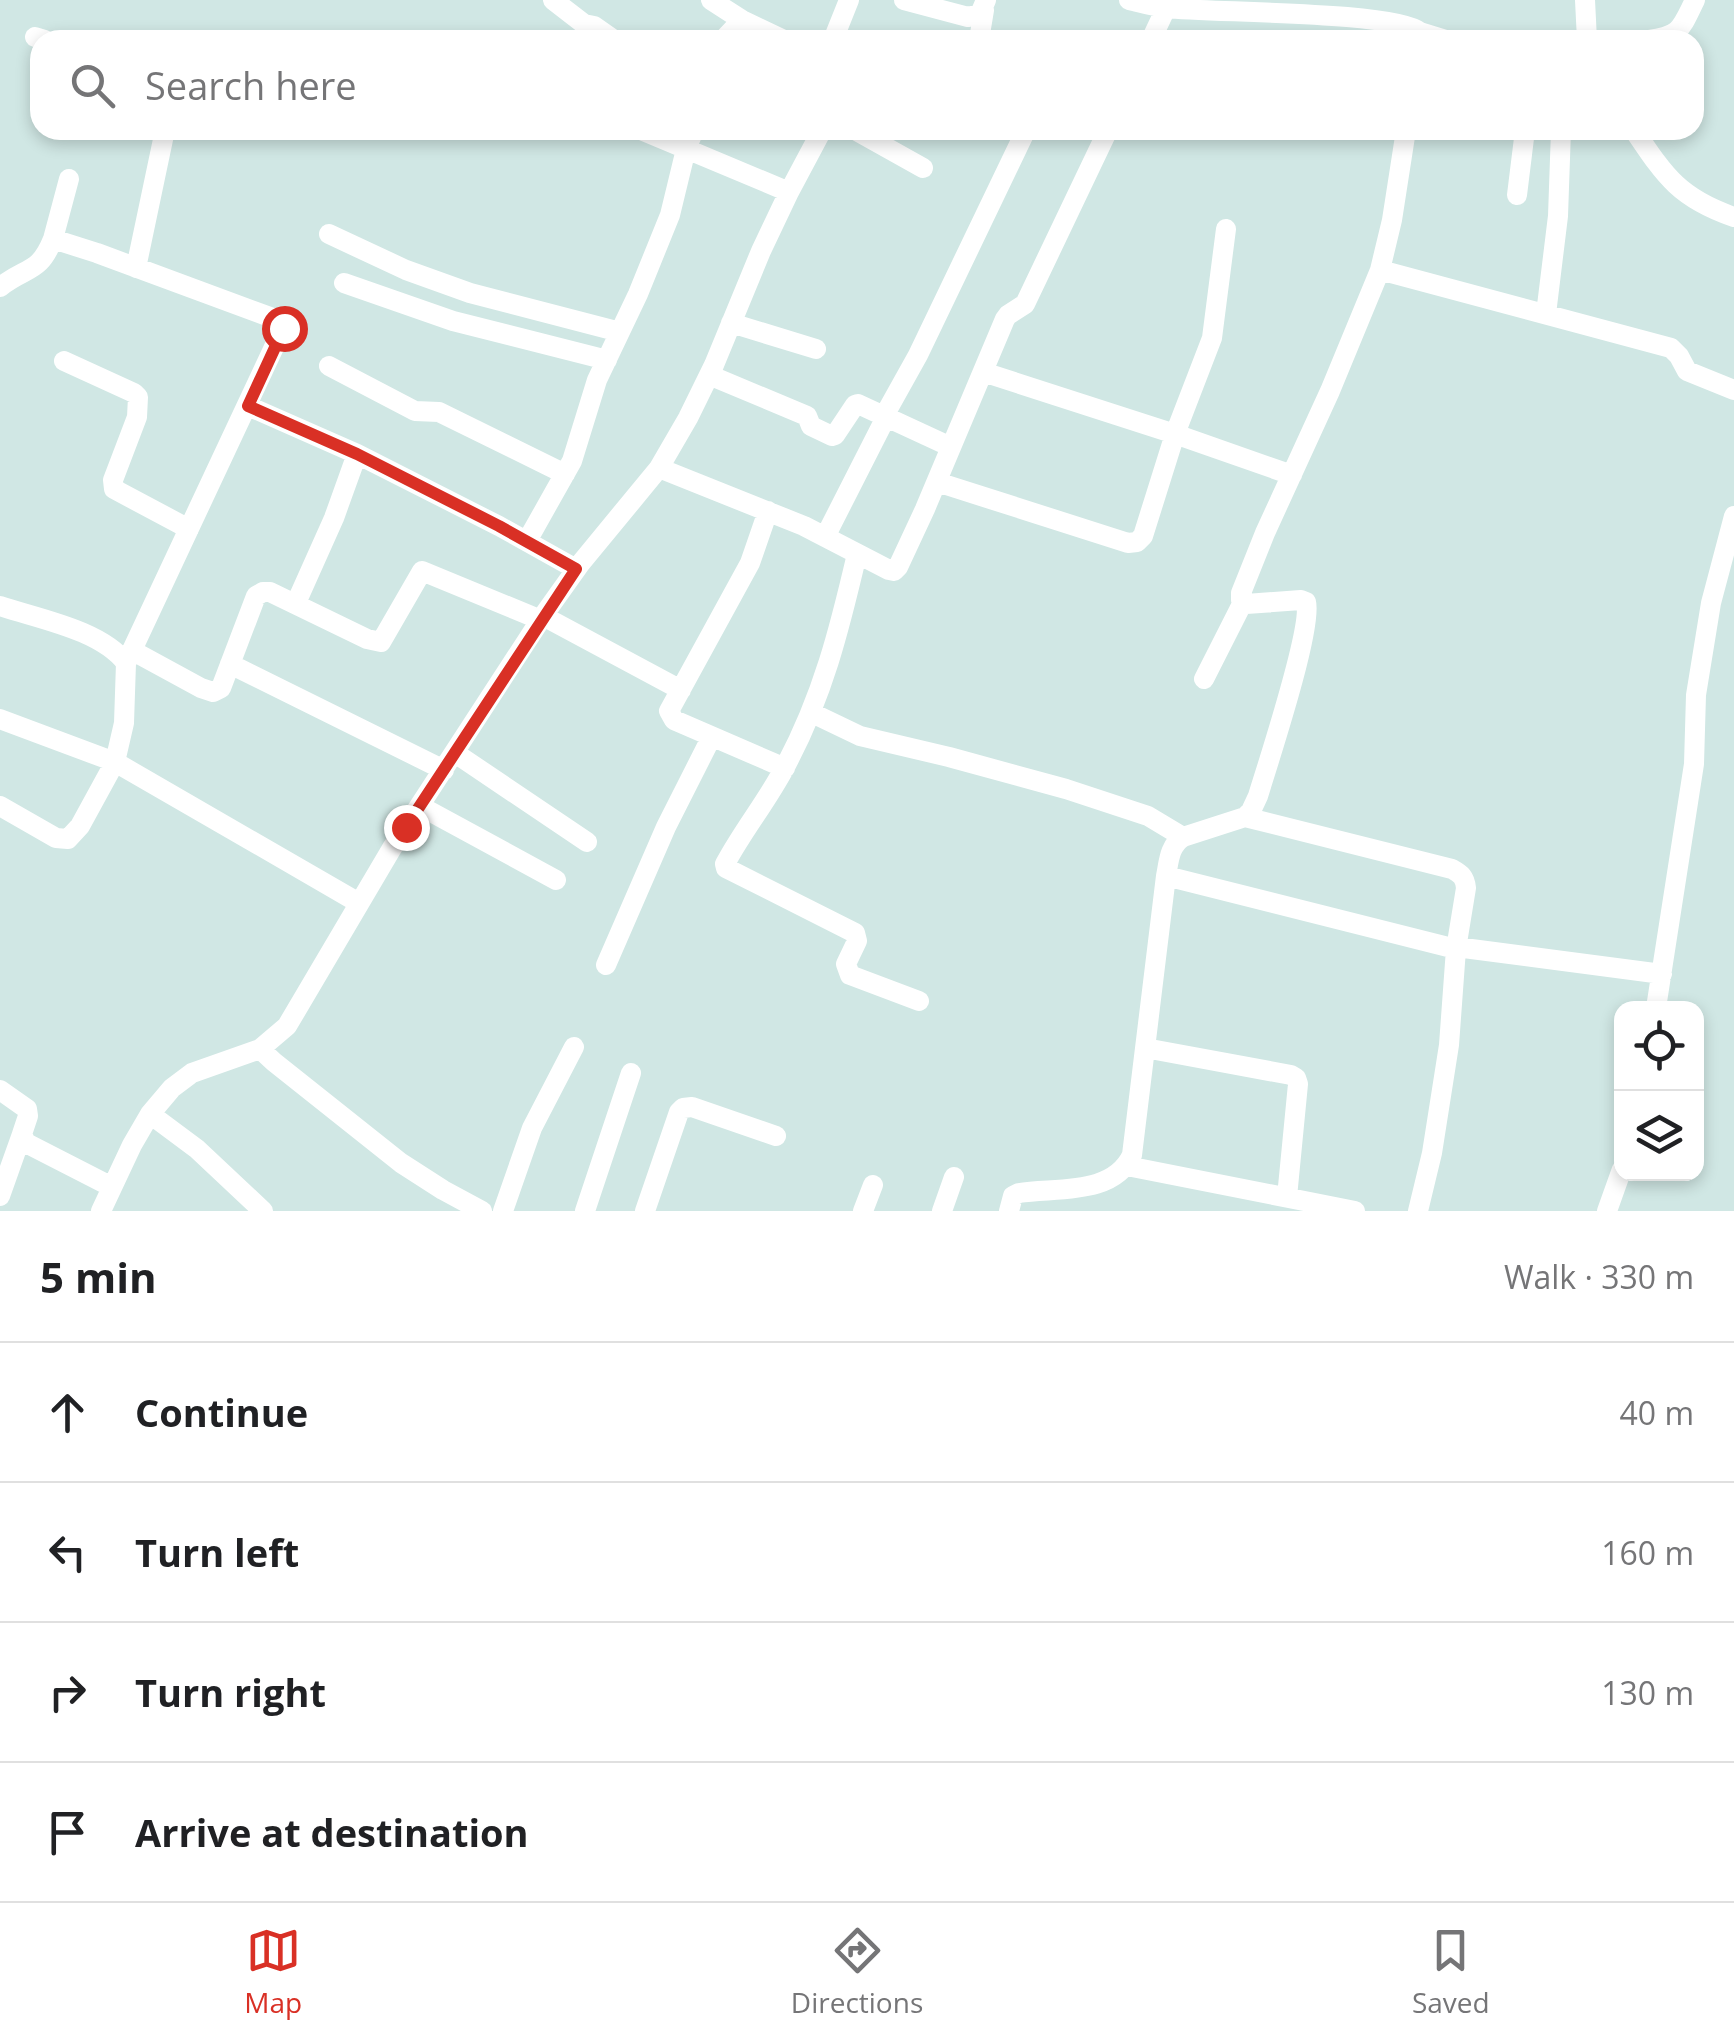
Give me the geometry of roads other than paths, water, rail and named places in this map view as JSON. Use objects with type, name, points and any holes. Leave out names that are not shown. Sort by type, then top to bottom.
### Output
[{"type":"street","points":[[553,0],[584,24],[600,30]]},
{"type":"street","points":[[711,0],[763,30]]},
{"type":"street","points":[[837,30],[849,0]]},
{"type":"street","points":[[904,0],[968,17],[976,16],[985,5]]},
{"type":"street","points":[[1129,0],[1166,8],[1370,20],[1416,30]]},
{"type":"street","points":[[1585,0],[1586,30]]},
{"type":"street","points":[[1678,30],[1695,0]]},
{"type":"street","points":[[981,30],[985,5]]},
{"type":"street","points":[[1155,30],[1166,8]]},
{"type":"street","points":[[732,30],[742,20]]},
{"type":"street","points":[[136,268],[163,140]]},
{"type":"street","points":[[527,542],[572,462],[597,380],[670,215],[690,140],[789,192]]},
{"type":"street","points":[[101,1211],[110,1186],[150,1114],[172,1088],[192,1074],[260,1048],[288,1026],[359,903],[542,618],[576,569],[659,468],[709,376],[761,251],[817,140]]},
{"type":"street","points":[[873,140],[923,168]]},
{"type":"street","points":[[825,537],[1021,140]]},
{"type":"street","points":[[659,468],[768,512],[894,571],[937,482],[1005,319],[1025,304],[1103,140]]},
{"type":"street","points":[[1204,679],[1243,602],[1241,593],[1265,532],[1380,270],[1404,140]]},
{"type":"street","points":[[1518,195],[1524,140]]},
{"type":"street","points":[[1546,314],[1558,216],[1561,140]]},
{"type":"street","points":[[1641,140],[1679,190],[1734,218]]},
{"type":"street","points":[[0,286],[40,264],[46,255],[69,179]]},
{"type":"street","points":[[937,482],[1138,542],[1212,338],[1226,229]]},
{"type":"street","points":[[328,234],[406,270],[470,293],[620,332]]},
{"type":"street","points":[[0,806],[56,838],[68,839],[80,826],[115,762],[124,723],[130,657],[283,332],[281,323],[53,238]]},
{"type":"street","points":[[1380,270],[1671,348],[1687,371],[1734,390]]},
{"type":"street","points":[[344,283],[453,321],[607,360]]},
{"type":"street","points":[[731,323],[816,350]]},
{"type":"street","points":[[64,361],[138,397],[137,417],[112,484],[118,493],[190,529]]},
{"type":"street","points":[[329,366],[415,412],[439,412],[565,474]]},
{"type":"street","points":[[983,372],[1292,475]]},
{"type":"street","points":[[709,376],[807,416],[811,426],[832,436],[856,404],[951,447]]},
{"type":"street","points":[[248,406],[357,454],[576,569]]},
{"type":"street","points":[[296,603],[357,454]]},
{"type":"street","points":[[768,512],[750,564],[670,708],[670,715],[711,738],[784,768]]},
{"type":"street","points":[[1657,1001],[1694,764],[1694,703],[1711,603],[1734,516]]},
{"type":"street","points":[[857,554],[837,641],[812,713],[726,868],[855,933],[857,942],[846,964],[848,972],[919,1001]]},
{"type":"street","points":[[0,606],[94,637],[118,652],[209,692],[221,688],[260,593],[270,592],[381,642],[422,571],[542,618],[681,690]]},
{"type":"street","points":[[1008,1211],[1013,1196],[1019,1192],[1094,1185],[1120,1172],[1132,1155],[1172,848],[1182,837],[1245,817],[1251,811],[1303,640],[1306,602],[1243,602]]},
{"type":"street","points":[[230,664],[450,762],[586,842]]},
{"type":"street","points":[[812,713],[860,736],[966,761],[1131,810],[1182,837]]},
{"type":"street","points":[[0,719],[115,762],[359,903]]},
{"type":"street","points":[[606,965],[675,806],[711,738]]},
{"type":"street","points":[[420,806],[556,880]]},
{"type":"street","points":[[1245,817],[1452,869],[1465,880],[1449,1045],[1432,1153],[1418,1211]]},
{"type":"street","points":[[1166,876],[1456,948],[1662,974]]},
{"type":"street","points":[[260,1048],[400,1163],[482,1211]]},
{"type":"street","points":[[503,1211],[532,1128],[574,1048]]},
{"type":"street","points":[[1145,1048],[1296,1078],[1278,1201]]},
{"type":"street","points":[[584,1211],[631,1073]]},
{"type":"street","points":[[0,1090],[28,1112],[0,1196]]},
{"type":"street","points":[[646,1211],[683,1108],[692,1106],[776,1136]]},
{"type":"street","points":[[150,1114],[197,1149],[263,1211]]},
{"type":"street","points":[[22,1134],[29,1144],[110,1186]]},
{"type":"street","points":[[1126,1166],[1278,1201],[1355,1211]]},
{"type":"street","points":[[942,1211],[954,1177]]},
{"type":"street","points":[[1607,1211],[1618,1181]]},
{"type":"street","points":[[863,1211],[873,1185]]}]
